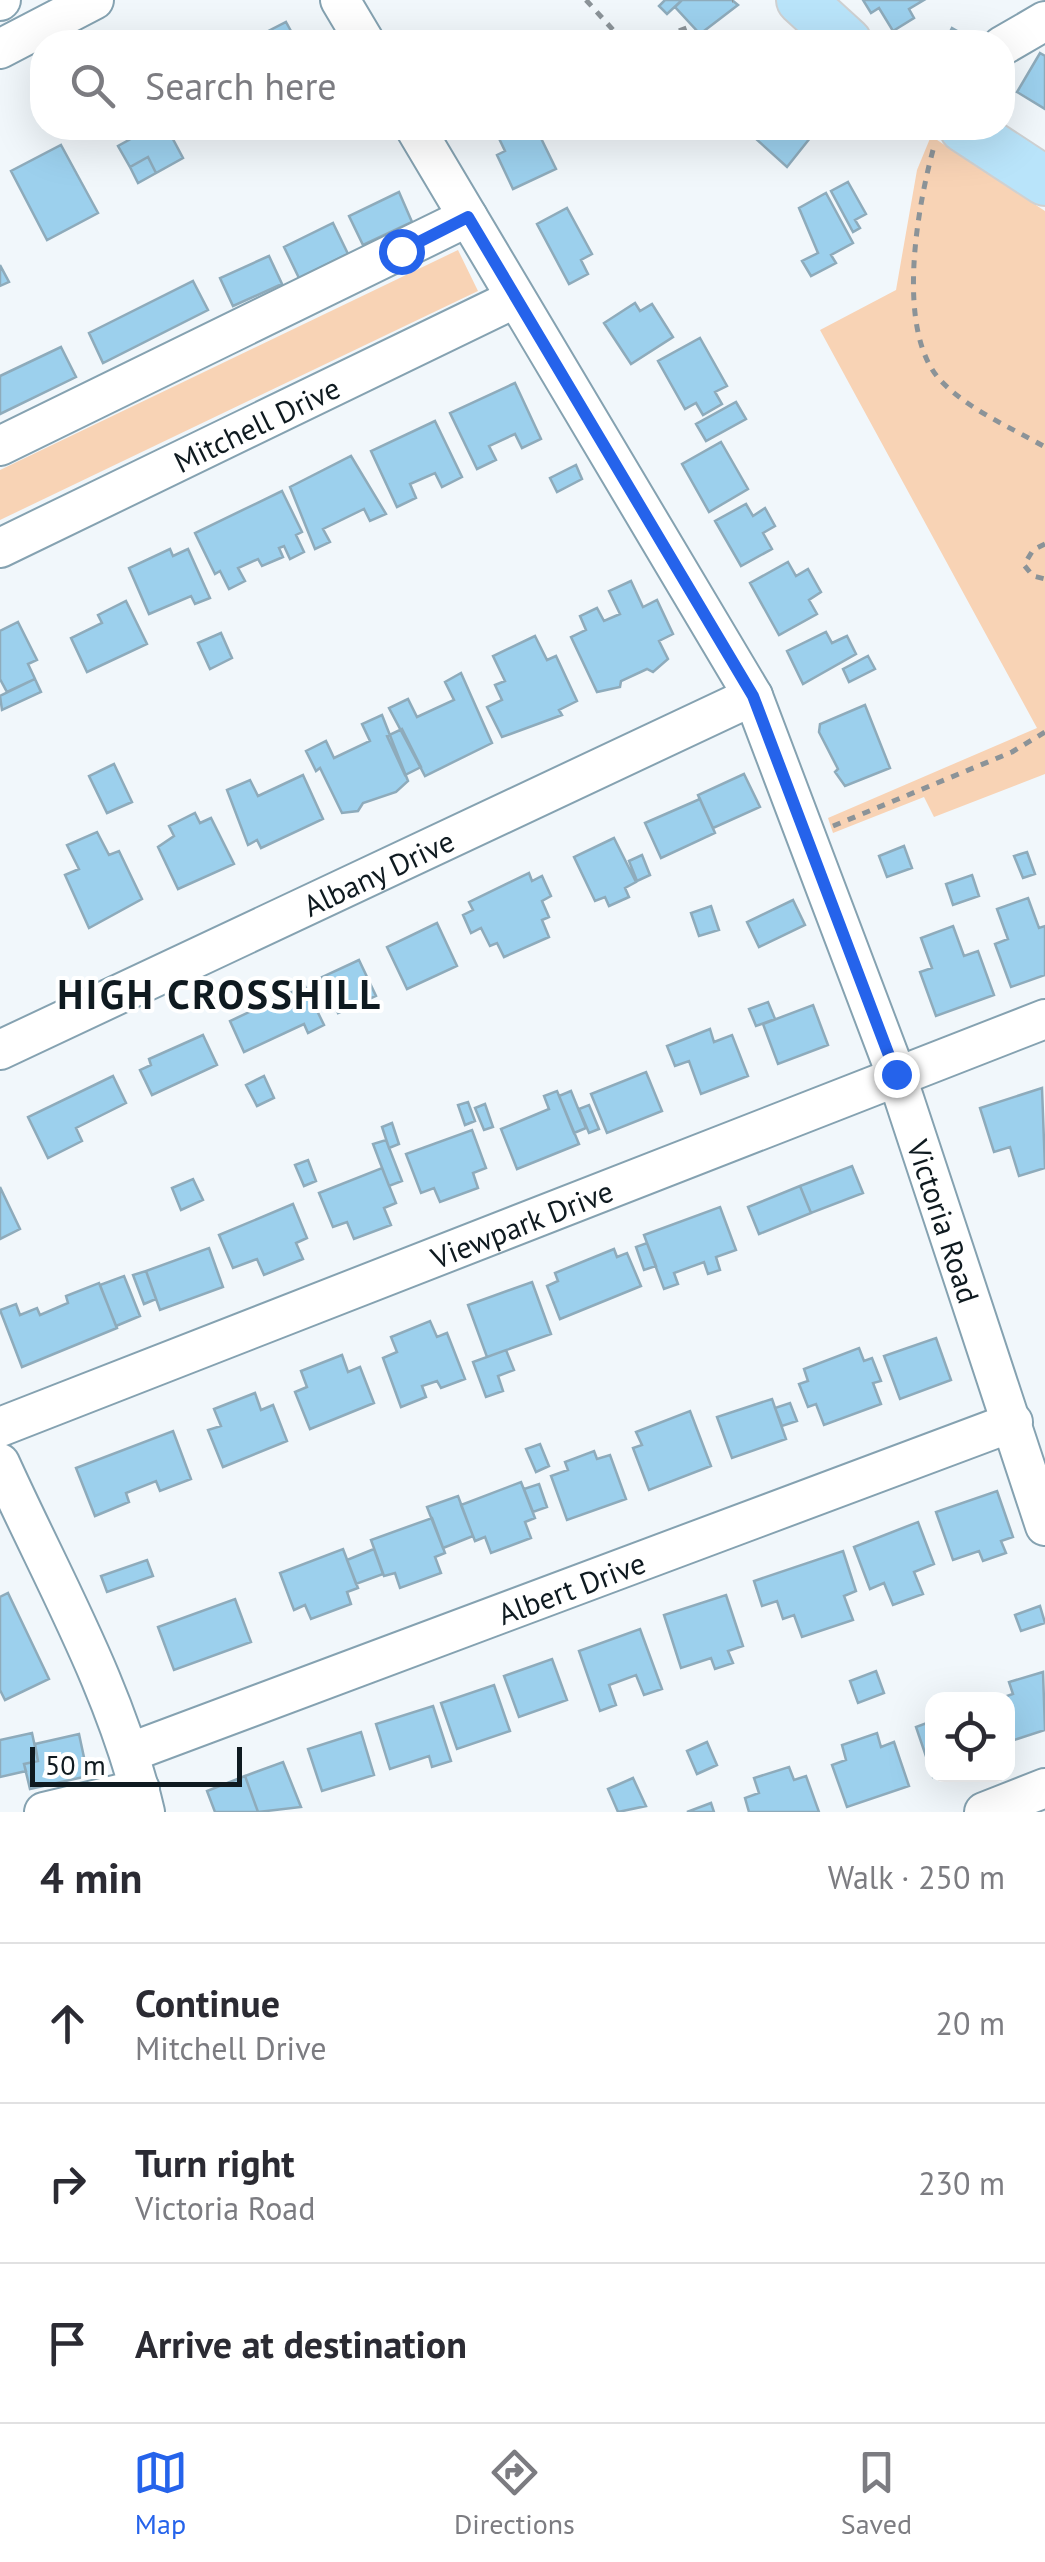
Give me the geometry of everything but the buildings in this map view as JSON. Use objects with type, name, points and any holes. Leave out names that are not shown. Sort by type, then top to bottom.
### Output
[{"type":"main road","points":[[802,0],[834,30]]},
{"type":"main road","points":[[959,140],[1045,181]]},
{"type":"street","points":[[36,30],[94,0]]},
{"type":"street","points":[[340,0],[358,30]]},
{"type":"street","points":[[1015,38],[1045,21]]},
{"type":"street","points":[[0,49],[30,33]]},
{"type":"street","name":"Victoria Road","points":[[422,140],[753,696],[896,1074],[1045,1526]]},
{"type":"street","points":[[0,446],[468,217]]},
{"type":"street","name":"Mitchell Drive","points":[[0,548],[514,299]]},
{"type":"street","name":"Albany Drive","points":[[0,1050],[753,696]]},
{"type":"street","name":"Viewpark Drive","points":[[0,1427],[1045,1019]]},
{"type":"street","name":"Albert Drive","points":[[131,1752],[1013,1422]]},
{"type":"street","points":[[0,1463],[16,1537],[103,1680],[131,1752],[142,1800],[44,1812]]},
{"type":"street","points":[[984,1812],[1045,1788]]},
{"type":"path","points":[[586,0],[613,30]]},
{"type":"path","points":[[681,30],[692,26]]},
{"type":"path","points":[[947,140],[916,240],[920,350],[940,380],[977,410],[1045,447]]},
{"type":"path","points":[[1045,544],[1033,550],[1024,564],[1033,576],[1045,579]]},
{"type":"path","points":[[805,837],[1012,752],[1045,732]]},
{"type":"shaded area","points":[[929,140],[937,140],[1045,211],[1045,774],[934,817],[924,797],[833,833],[828,818],[1037,728],[820,330],[896,290],[917,170]]},
{"type":"shaded area","points":[[458,250],[478,291],[0,520],[0,470]]},
{"type":"district","name":"HIGH CROSSHILL","points":[[220,994]]},
{"type":"route","points":[[401,251],[468,217],[753,696],[896,1074]]}]
